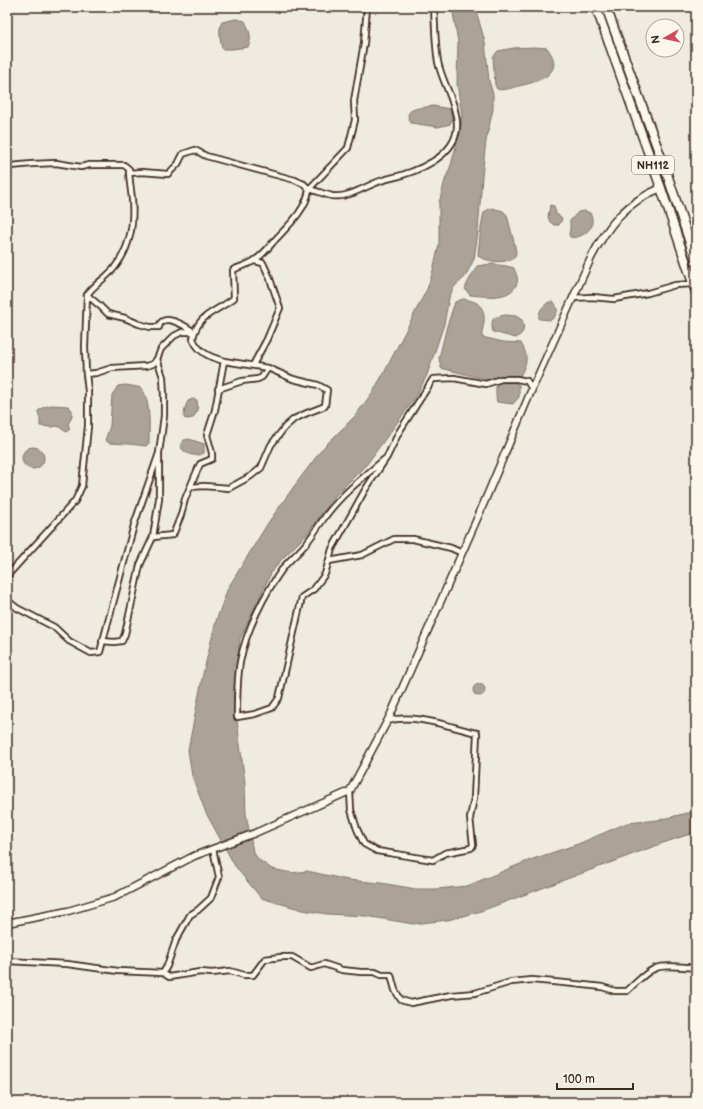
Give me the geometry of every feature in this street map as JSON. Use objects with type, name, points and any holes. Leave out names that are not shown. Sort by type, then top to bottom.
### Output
[{"type":"highway","name":"NH112","points":[[596,7],[662,188],[696,292]]},
{"type":"highway","name":"NH112","points":[[606,7],[667,174],[696,261]]},
{"type":"street","points":[[190,487],[204,486],[229,488],[251,476],[261,468],[271,445],[285,427],[307,412],[325,406],[327,390],[318,385],[293,379],[268,368],[224,361],[205,354],[196,347],[193,339],[194,332],[203,318],[234,298],[233,270],[254,261],[286,229],[302,209],[309,189],[348,148],[355,120],[354,101],[364,43],[368,7]]},
{"type":"street","points":[[129,173],[142,172],[168,174],[178,164],[183,154],[195,150],[206,156],[295,180],[304,184],[309,189],[333,196],[347,195],[381,180],[396,177],[424,167],[444,154],[455,140],[457,123],[452,102],[446,89],[438,62],[434,7]]},
{"type":"street","points":[[7,164],[11,166],[56,163],[81,167],[90,165],[124,165],[129,168],[132,217],[126,252],[115,268],[87,295],[86,374],[88,391],[88,426],[82,486],[75,502],[7,576]]},
{"type":"street","points":[[388,721],[406,718],[442,724],[477,733],[474,798],[470,818],[473,846],[471,848],[445,853],[433,860],[376,851],[364,844],[357,829],[351,810],[350,791],[388,721],[532,389],[599,242],[615,220],[638,200],[662,188]]},
{"type":"street","points":[[253,365],[280,308],[263,263],[254,261]]},
{"type":"street","points":[[573,298],[592,297],[614,299],[648,293],[675,285],[693,284]]},
{"type":"street","points":[[87,295],[108,314],[125,318],[150,327],[158,327],[159,323],[162,321],[169,320],[194,332]]},
{"type":"street","points":[[86,374],[96,373],[112,368],[146,366],[153,364],[161,349],[174,336],[182,332],[194,332]]},
{"type":"street","points":[[102,641],[122,641],[125,634],[140,565],[153,537],[159,499],[159,453],[164,416],[163,377],[157,359]]},
{"type":"street","points":[[153,537],[173,535],[182,515],[185,499],[200,464],[212,459],[212,453],[207,435],[224,361]]},
{"type":"street","points":[[218,389],[242,381],[258,380],[268,368]]},
{"type":"street","points":[[387,457],[349,489],[328,513],[308,542],[285,566],[271,585],[257,612],[240,662],[237,717],[255,714],[272,708],[279,698],[302,597],[314,589],[322,579],[325,574],[332,549],[365,490],[387,457],[399,432],[433,379],[454,378],[488,384],[501,379],[517,378],[527,381],[532,389]]},
{"type":"street","points":[[7,600],[17,608],[54,627],[69,641],[91,653],[100,652],[134,525],[159,453]]},
{"type":"street","points":[[329,561],[362,555],[394,539],[413,539],[451,548],[462,553]]},
{"type":"street","points":[[7,923],[68,911],[115,897],[194,856],[254,833],[350,791]]},
{"type":"street","points":[[163,973],[176,940],[190,915],[211,898],[219,877],[214,849]]},
{"type":"street","points":[[7,961],[67,964],[118,971],[163,973],[168,977],[200,972],[212,974],[230,971],[244,975],[253,974],[265,959],[292,957],[312,968],[324,964],[342,970],[375,972],[382,975],[391,975],[395,990],[401,1000],[411,1003],[451,996],[476,994],[511,982],[532,980],[602,987],[615,991],[627,992],[649,972],[657,967],[686,966],[696,968]]},
{"type":"shaded area","points":[[452,7],[475,7],[485,42],[489,81],[493,94],[493,109],[486,141],[478,232],[474,259],[465,277],[454,287],[449,298],[444,324],[427,375],[415,398],[367,464],[335,496],[307,534],[282,559],[271,573],[240,639],[234,698],[245,783],[246,814],[253,852],[259,860],[272,869],[292,873],[307,871],[348,880],[381,883],[416,889],[437,889],[467,886],[530,860],[578,844],[627,823],[658,820],[696,811],[696,832],[481,911],[448,920],[413,924],[366,916],[327,914],[303,910],[261,898],[235,866],[206,813],[192,776],[188,750],[203,674],[216,621],[228,588],[268,523],[295,485],[323,448],[355,416],[372,393],[385,371],[427,289],[439,245],[439,203],[460,132],[462,115],[457,84],[458,42]]},
{"type":"shaded area","points":[[236,19],[245,21],[248,28],[250,40],[248,47],[223,49],[220,34],[222,22]]},
{"type":"shaded area","points":[[514,48],[547,48],[552,57],[554,64],[548,75],[534,82],[508,89],[497,89],[495,85],[493,57],[498,51]]},
{"type":"shaded area","points":[[433,106],[450,109],[452,119],[450,124],[438,127],[411,123],[408,118],[410,111]]},
{"type":"shaded area","points":[[550,205],[554,206],[556,214],[562,219],[559,225],[554,225],[550,222],[548,217]]},
{"type":"shaded area","points":[[492,208],[503,211],[507,215],[516,253],[514,258],[510,260],[496,262],[486,260],[478,256],[483,216],[486,211]]},
{"type":"shaded area","points":[[585,211],[590,213],[592,218],[592,226],[582,235],[570,237],[570,221],[578,212]]},
{"type":"shaded area","points":[[491,264],[514,268],[518,279],[514,289],[509,293],[496,296],[470,295],[465,289],[477,266]]},
{"type":"shaded area","points":[[463,299],[476,303],[483,311],[484,323],[482,337],[503,342],[521,343],[525,352],[526,360],[520,376],[506,376],[489,380],[441,368],[439,358],[447,326],[455,302]]},
{"type":"shaded area","points":[[549,302],[554,302],[557,307],[555,316],[551,320],[539,319],[541,309]]},
{"type":"shaded area","points":[[506,315],[516,316],[522,320],[523,330],[516,338],[493,332],[492,321],[495,318]]},
{"type":"shaded area","points":[[509,380],[519,385],[519,397],[513,404],[497,402],[496,384]]},
{"type":"shaded area","points":[[126,385],[142,388],[145,394],[149,422],[149,443],[146,446],[109,443],[105,440],[110,426],[112,395],[118,386]]},
{"type":"shaded area","points":[[193,399],[197,400],[198,410],[193,418],[184,418],[187,403]]},
{"type":"shaded area","points":[[52,405],[68,406],[72,410],[72,417],[68,424],[70,429],[66,432],[58,426],[40,426],[38,411],[44,407]]},
{"type":"shaded area","points":[[189,439],[204,444],[204,453],[193,455],[184,451],[180,445],[184,440]]},
{"type":"shaded area","points":[[33,447],[41,450],[44,458],[41,466],[33,469],[25,466],[22,458],[25,450]]},
{"type":"shaded area","points":[[479,684],[483,686],[485,690],[483,694],[479,696],[475,694],[473,690],[475,686]]},
{"type":"railway","points":[[691,7],[696,17]]}]
